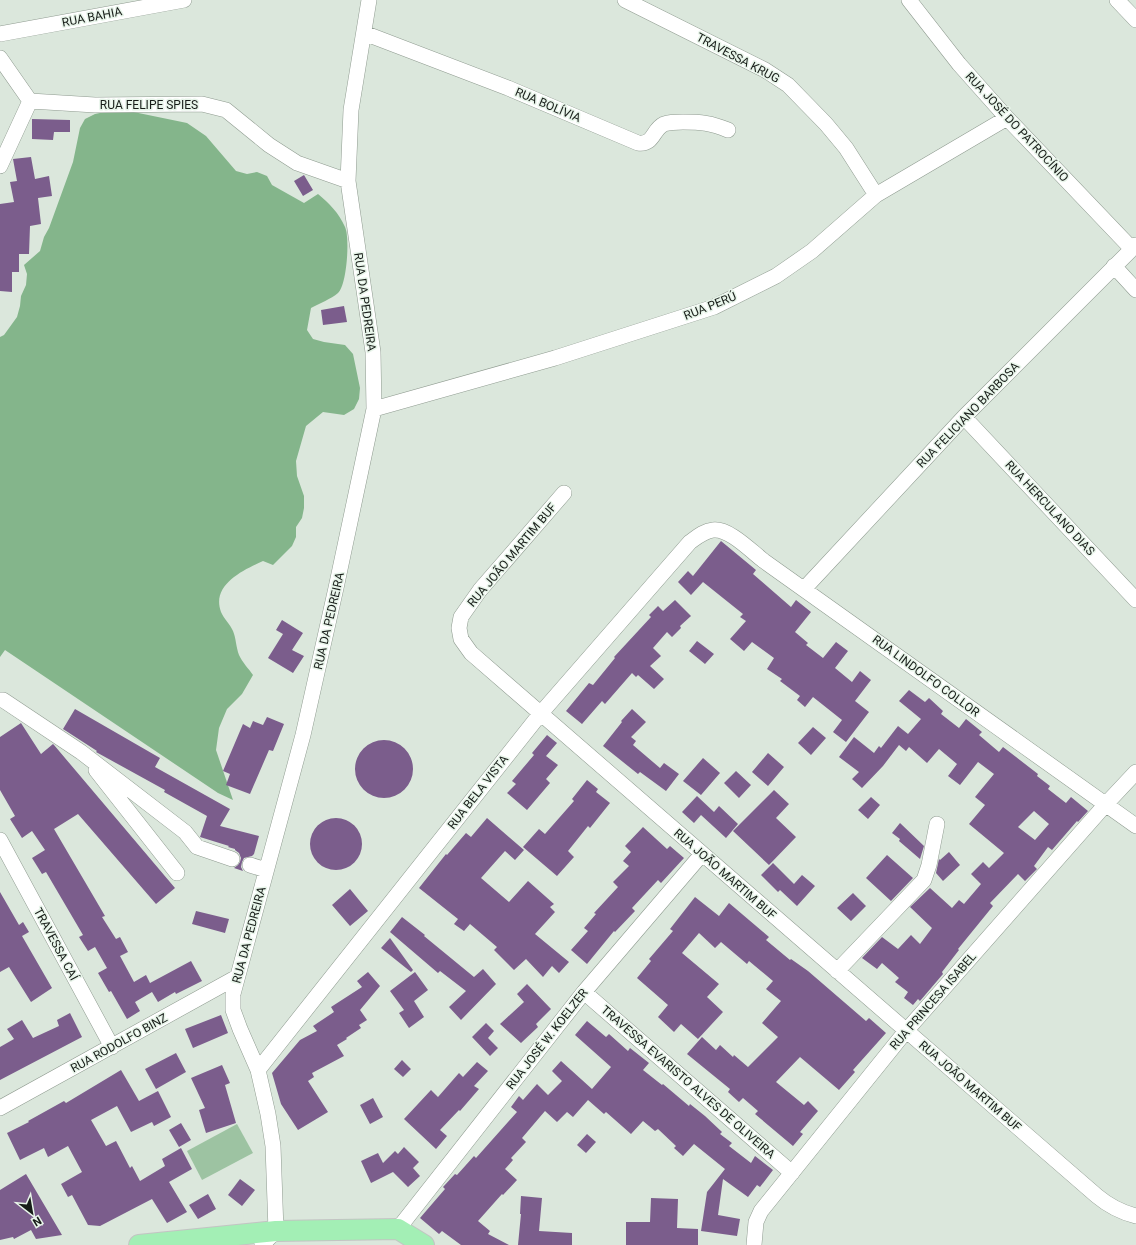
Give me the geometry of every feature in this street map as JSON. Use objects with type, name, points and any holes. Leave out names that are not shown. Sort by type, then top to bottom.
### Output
[{"type":"main road","points":[[139,1245],[269,1238],[342,1238],[398,1229],[424,1245]]},
{"type":"street","name":"RUA BAHIA","points":[[0,34],[184,0]]},
{"type":"street","name":"RUA DA PEDREIRA","points":[[269,1238],[273,1146],[268,1114],[258,1070],[233,1010],[232,994],[303,735],[374,408],[373,352],[348,181],[351,110],[369,0]]},
{"type":"street","name":"TRAVESSA KRUG","points":[[625,0],[765,70],[788,85],[826,124],[846,148],[876,195]]},
{"type":"street","name":"RUA JOSÉ DO PATROCÍNIO","points":[[909,0],[959,64],[1007,118],[1134,247]]},
{"type":"street","points":[[1117,0],[1136,20]]},
{"type":"street","name":"RUA BOLÍVIA","points":[[364,33],[508,88],[638,143],[644,144],[649,141],[658,129],[663,125],[672,122],[701,122],[716,125],[728,130]]},
{"type":"street","points":[[0,58],[30,101],[0,166]]},
{"type":"street","name":"RUA FELIPE SPIES","points":[[30,101],[95,105],[202,104],[226,110],[269,145],[297,162],[348,181]]},
{"type":"street","name":"RUA PERÚ","points":[[374,408],[555,358],[714,307],[776,276],[812,251],[876,195],[1007,118]]},
{"type":"street","name":"RUA FELICIANO BARBOSA","points":[[804,589],[964,416],[1134,247]]},
{"type":"street","points":[[1114,266],[1136,290]]},
{"type":"street","name":"RUA HERCULANO DIAS","points":[[964,416],[1136,600]]},
{"type":"street","name":"RUA JOÃO MARTIM BUF","points":[[564,493],[480,590],[462,617],[459,628],[461,640],[471,653],[1109,1206],[1122,1213],[1136,1216]]},
{"type":"street","name":"RUA LINDOLFO COLLOR","points":[[714,530],[726,532],[764,561],[1136,826]]},
{"type":"street","name":"RUA BELA VISTA","points":[[258,1070],[541,713],[690,542],[702,533],[714,530]]},
{"type":"street","points":[[1,700],[81,752],[185,832],[197,846],[232,859]]},
{"type":"street","points":[[81,752],[177,873]]},
{"type":"street","name":"RUA PRINCESA ISABEL","points":[[754,1245],[756,1222],[761,1211],[906,1031],[1136,772]]},
{"type":"street","points":[[837,971],[924,880],[929,865],[938,824]]},
{"type":"street","name":"TRAVESSA CAÍ","points":[[0,840],[112,1047]]},
{"type":"street","name":"RUA JOSÉ W. KOELZER","points":[[398,1229],[584,992],[702,854]]},
{"type":"street","points":[[250,865],[266,870]]},
{"type":"street","name":"RUA RODOLFO BINZ","points":[[0,1108],[237,977]]},
{"type":"street","name":"TRAVESSA EVARISTO ALVES DE OLIVEIRA","points":[[584,992],[792,1173]]},
{"type":"green space","points":[[119,109],[187,123],[206,136],[236,171],[247,174],[257,172],[267,176],[272,185],[304,203],[318,194],[337,213],[347,232],[347,261],[344,281],[338,293],[311,308],[307,330],[313,339],[345,345],[353,354],[360,388],[359,399],[354,409],[344,415],[323,412],[306,426],[296,461],[297,476],[304,496],[304,508],[302,518],[296,527],[296,537],[292,546],[273,565],[263,561],[238,574],[225,586],[219,602],[221,612],[233,631],[240,658],[253,675],[242,694],[227,709],[219,728],[216,750],[233,800],[218,793],[5,650],[0,657],[0,337],[4,335],[17,317],[21,296],[26,285],[27,274],[24,265],[40,251],[73,162],[80,128],[85,119],[95,114]]},
{"type":"green space","points":[[237,1124],[253,1153],[202,1180],[187,1151]]},
{"type":"building","points":[[32,119],[70,120],[70,132],[54,132],[53,140],[32,139]]},
{"type":"building","points":[[31,157],[35,179],[49,176],[52,196],[38,198],[41,224],[30,226],[29,254],[19,254],[19,272],[12,272],[12,292],[0,291],[0,204],[14,202],[10,182],[17,181],[13,159]]},
{"type":"building","points":[[304,175],[313,190],[303,196],[294,181]]},
{"type":"building","points":[[344,306],[347,322],[323,325],[321,310]]},
{"type":"building","points":[[721,541],[756,570],[753,574],[791,607],[796,600],[811,612],[795,632],[808,643],[806,645],[823,658],[836,642],[848,651],[835,668],[852,682],[860,671],[871,680],[855,701],[869,712],[846,742],[833,732],[842,720],[813,697],[805,707],[797,700],[800,696],[780,681],[782,679],[767,669],[774,658],[752,642],[744,651],[730,639],[746,621],[740,617],[743,614],[703,582],[691,595],[678,582],[688,571],[693,576]]},
{"type":"building","points":[[675,600],[691,616],[680,626],[681,628],[672,637],[667,632],[653,648],[661,656],[650,666],[664,679],[654,689],[638,675],[636,677],[632,673],[605,704],[602,701],[582,724],[566,711],[589,683],[593,685],[615,658],[614,657],[651,617],[649,615],[658,606],[663,611]]},
{"type":"building","points":[[282,620],[303,633],[292,650],[304,656],[293,673],[268,658],[283,634],[276,630]]},
{"type":"building","points":[[697,641],[714,654],[705,664],[689,651]]},
{"type":"building","points":[[909,690],[925,702],[929,698],[943,711],[941,714],[959,728],[966,719],[982,732],[979,735],[999,752],[1003,747],[1038,774],[1037,776],[1050,786],[1048,789],[1066,803],[1071,797],[1088,811],[1078,822],[1077,821],[1052,850],[1048,847],[1034,866],[1037,869],[1025,881],[1018,874],[990,903],[993,906],[958,949],[959,950],[942,972],[943,974],[920,1001],[918,999],[913,1005],[904,998],[908,992],[895,982],[899,978],[882,963],[877,969],[862,958],[882,937],[898,949],[911,935],[920,944],[932,928],[910,907],[930,888],[952,908],[959,900],[964,904],[981,884],[971,874],[983,862],[989,868],[1004,853],[969,824],[985,805],[975,797],[994,774],[978,762],[960,785],[948,776],[957,764],[939,749],[927,763],[909,747],[906,751],[899,745],[883,766],[862,788],[852,779],[859,772],[839,757],[854,737],[874,753],[879,746],[881,748],[898,726],[908,734],[921,719],[899,701]],"holes":[[[1034,811],[1049,824],[1035,840],[1018,827]]]},
{"type":"building","points":[[75,709],[160,758],[155,767],[230,809],[220,826],[259,836],[254,854],[244,858],[242,862],[241,867],[243,871],[234,868],[238,865],[241,858],[235,849],[200,837],[207,816],[164,792],[165,790],[96,752],[97,751],[63,729]]},
{"type":"building","points":[[632,709],[646,722],[631,737],[636,741],[633,745],[660,768],[664,763],[679,774],[666,791],[640,772],[638,774],[603,746],[622,722],[621,721]]},
{"type":"building","points":[[267,717],[284,724],[273,751],[269,750],[250,794],[226,785],[230,774],[223,771],[243,724],[250,728],[253,721],[263,725]]},
{"type":"building","points":[[21,723],[41,754],[53,744],[54,745],[175,888],[156,904],[78,814],[54,829],[105,916],[102,917],[116,939],[120,937],[128,952],[120,956],[134,982],[146,975],[150,983],[191,961],[202,981],[176,994],[175,992],[158,1002],[152,992],[135,1002],[140,1011],[127,1019],[111,991],[109,992],[98,973],[107,968],[95,947],[88,951],[79,937],[83,935],[46,872],[42,874],[32,858],[45,850],[32,831],[22,838],[10,819],[15,816],[0,790],[0,737]]},
{"type":"building","points":[[813,727],[826,738],[811,755],[798,743]]},
{"type":"building","points":[[547,735],[557,743],[546,756],[558,765],[546,779],[550,783],[527,810],[507,793],[516,784],[512,781],[534,755],[532,753]]},
{"type":"building","points":[[384,740],[395,742],[408,753],[411,758],[413,769],[411,780],[400,793],[395,796],[384,798],[373,796],[360,785],[357,780],[355,769],[357,758],[368,745],[373,742]]},
{"type":"building","points":[[768,753],[784,767],[768,786],[752,772]]},
{"type":"building","points":[[703,758],[720,773],[701,795],[683,781]]},
{"type":"building","points":[[736,771],[751,785],[739,798],[724,783]]},
{"type":"building","points":[[587,780],[598,789],[596,792],[610,803],[590,828],[588,826],[568,851],[574,857],[557,876],[523,847],[539,829],[545,834],[574,801],[572,799]]},
{"type":"building","points":[[774,790],[789,804],[776,818],[796,837],[769,865],[733,831]]},
{"type":"building","points":[[697,796],[714,812],[719,806],[738,824],[726,838],[701,815],[694,823],[682,812]]},
{"type":"building","points":[[871,797],[880,805],[868,819],[858,810]]},
{"type":"building","points":[[331,818],[341,818],[350,822],[358,830],[362,839],[362,849],[358,858],[350,866],[341,870],[331,870],[322,866],[314,858],[310,849],[310,839],[314,830],[322,822]]},
{"type":"building","points":[[487,818],[524,850],[515,860],[505,851],[481,878],[509,902],[528,881],[554,904],[550,907],[555,912],[535,934],[569,962],[559,973],[552,966],[543,977],[526,959],[514,970],[494,950],[497,947],[470,924],[464,931],[454,924],[458,919],[419,888],[446,854],[447,855],[466,833],[471,837]]},
{"type":"building","points":[[900,823],[924,846],[920,859],[892,833]]},
{"type":"building","points":[[643,827],[667,849],[670,846],[684,858],[661,883],[658,880],[632,908],[635,911],[615,932],[614,931],[587,964],[571,950],[588,931],[584,928],[596,914],[594,913],[618,887],[613,882],[629,866],[623,861],[631,852],[625,846]]},
{"type":"building","points":[[949,852],[960,865],[943,881],[936,873],[939,859],[940,860]]},
{"type":"building","points":[[887,855],[913,878],[891,901],[866,878]]},
{"type":"building","points":[[773,863],[794,884],[802,875],[815,886],[797,906],[780,890],[778,892],[761,875]]},
{"type":"building","points":[[350,889],[368,911],[350,926],[332,905]]},
{"type":"building","points":[[0,892],[19,925],[23,922],[29,932],[22,936],[52,988],[31,1002],[9,967],[0,972]]},
{"type":"building","points":[[853,893],[866,906],[851,921],[837,908]]},
{"type":"building","points":[[695,897],[719,916],[729,903],[769,937],[766,940],[790,960],[791,959],[808,971],[866,1021],[869,1018],[886,1033],[853,1070],[855,1072],[839,1090],[800,1057],[776,1082],[804,1105],[808,1101],[818,1111],[800,1132],[803,1134],[793,1146],[755,1114],[758,1111],[743,1098],[739,1102],[728,1092],[730,1089],[687,1054],[702,1037],[716,1050],[720,1045],[733,1057],[734,1055],[748,1067],[778,1037],[762,1023],[781,1001],[766,989],[773,981],[749,961],[747,964],[721,942],[715,948],[699,933],[682,953],[719,984],[707,997],[723,1012],[698,1039],[681,1024],[674,1032],[658,1017],[668,1005],[637,978],[651,961],[649,959],[673,931],[670,929]]},
{"type":"building","points":[[196,911],[229,919],[225,933],[192,924]]},
{"type":"building","points":[[402,917],[474,977],[483,969],[496,984],[461,1020],[449,1007],[466,991],[440,971],[438,973],[390,932]]},
{"type":"building","points":[[390,938],[413,970],[411,972],[381,948]]},
{"type":"building","points":[[368,972],[380,986],[360,1010],[367,1020],[359,1025],[361,1028],[337,1045],[344,1056],[312,1073],[314,1077],[308,1081],[328,1112],[298,1130],[281,1104],[272,1073],[300,1040],[317,1031],[313,1026],[334,1012],[331,1007],[362,987],[357,981]]},
{"type":"building","points":[[415,972],[428,990],[414,1001],[424,1017],[409,1028],[399,1013],[404,1010],[390,991]]},
{"type":"building","points":[[527,984],[551,1009],[536,1024],[538,1027],[521,1043],[500,1024],[524,1002],[517,994]]},
{"type":"building","points":[[70,1013],[82,1037],[0,1080],[0,1047],[14,1039],[7,1029],[22,1020],[33,1038],[59,1026],[57,1020]]},
{"type":"building","points":[[221,1015],[228,1033],[193,1048],[185,1029]]},
{"type":"building","points":[[587,1021],[606,1037],[609,1034],[628,1051],[630,1048],[649,1063],[643,1070],[662,1085],[663,1084],[689,1106],[690,1104],[705,1116],[722,1132],[720,1134],[732,1143],[729,1146],[751,1163],[755,1156],[773,1170],[760,1187],[757,1185],[748,1197],[723,1179],[718,1215],[740,1219],[737,1236],[701,1231],[707,1192],[725,1169],[694,1144],[683,1156],[674,1148],[676,1146],[658,1129],[655,1131],[643,1121],[631,1134],[606,1112],[604,1114],[588,1100],[573,1117],[567,1112],[557,1122],[545,1111],[522,1138],[526,1142],[511,1158],[513,1160],[505,1169],[517,1180],[503,1195],[502,1194],[478,1221],[490,1231],[488,1234],[509,1245],[461,1245],[442,1231],[439,1234],[420,1218],[445,1189],[443,1187],[455,1174],[457,1175],[474,1156],[476,1158],[517,1112],[511,1107],[519,1096],[523,1100],[537,1084],[548,1095],[562,1081],[552,1071],[561,1061],[592,1089],[611,1067],[575,1035]]},
{"type":"building","points":[[486,1023],[494,1031],[488,1038],[498,1048],[490,1056],[472,1037]]},
{"type":"building","points":[[176,1053],[186,1072],[156,1089],[145,1069]]},
{"type":"building","points":[[402,1060],[411,1069],[403,1077],[394,1069]]},
{"type":"building","points":[[477,1062],[488,1071],[474,1086],[479,1089],[460,1111],[459,1110],[440,1130],[447,1136],[436,1149],[404,1119],[431,1090],[438,1097],[459,1073],[463,1077]]},
{"type":"building","points":[[222,1065],[230,1083],[225,1085],[236,1123],[206,1133],[199,1110],[205,1108],[191,1078]]},
{"type":"building","points":[[121,1070],[139,1101],[158,1091],[171,1117],[154,1126],[152,1122],[131,1132],[117,1106],[91,1120],[106,1146],[116,1141],[130,1168],[132,1166],[140,1181],[165,1166],[162,1159],[181,1148],[192,1169],[169,1182],[187,1212],[167,1223],[152,1199],[100,1226],[88,1225],[72,1195],[68,1197],[61,1184],[82,1172],[68,1146],[48,1157],[44,1148],[20,1160],[7,1133],[64,1101],[66,1103]]},
{"type":"building","points":[[373,1098],[383,1117],[370,1124],[360,1105]]},
{"type":"building","points":[[181,1123],[191,1140],[179,1147],[169,1130]]},
{"type":"building","points":[[587,1134],[596,1142],[586,1153],[577,1145]]},
{"type":"building","points":[[404,1147],[419,1162],[413,1168],[420,1176],[408,1187],[393,1172],[371,1183],[361,1161],[378,1153],[383,1163],[395,1151],[398,1154]]},
{"type":"building","points":[[26,1174],[62,1235],[36,1239],[31,1230],[14,1239],[13,1237],[0,1240],[0,1190]]},
{"type":"building","points":[[240,1179],[255,1190],[242,1206],[228,1195]]},
{"type":"building","points":[[208,1194],[216,1209],[198,1219],[189,1205]]},
{"type":"building","points":[[521,1196],[542,1198],[539,1231],[572,1233],[572,1245],[518,1245]]},
{"type":"building","points":[[651,1198],[678,1199],[677,1228],[698,1229],[698,1245],[626,1245],[626,1222],[650,1222]]}]
